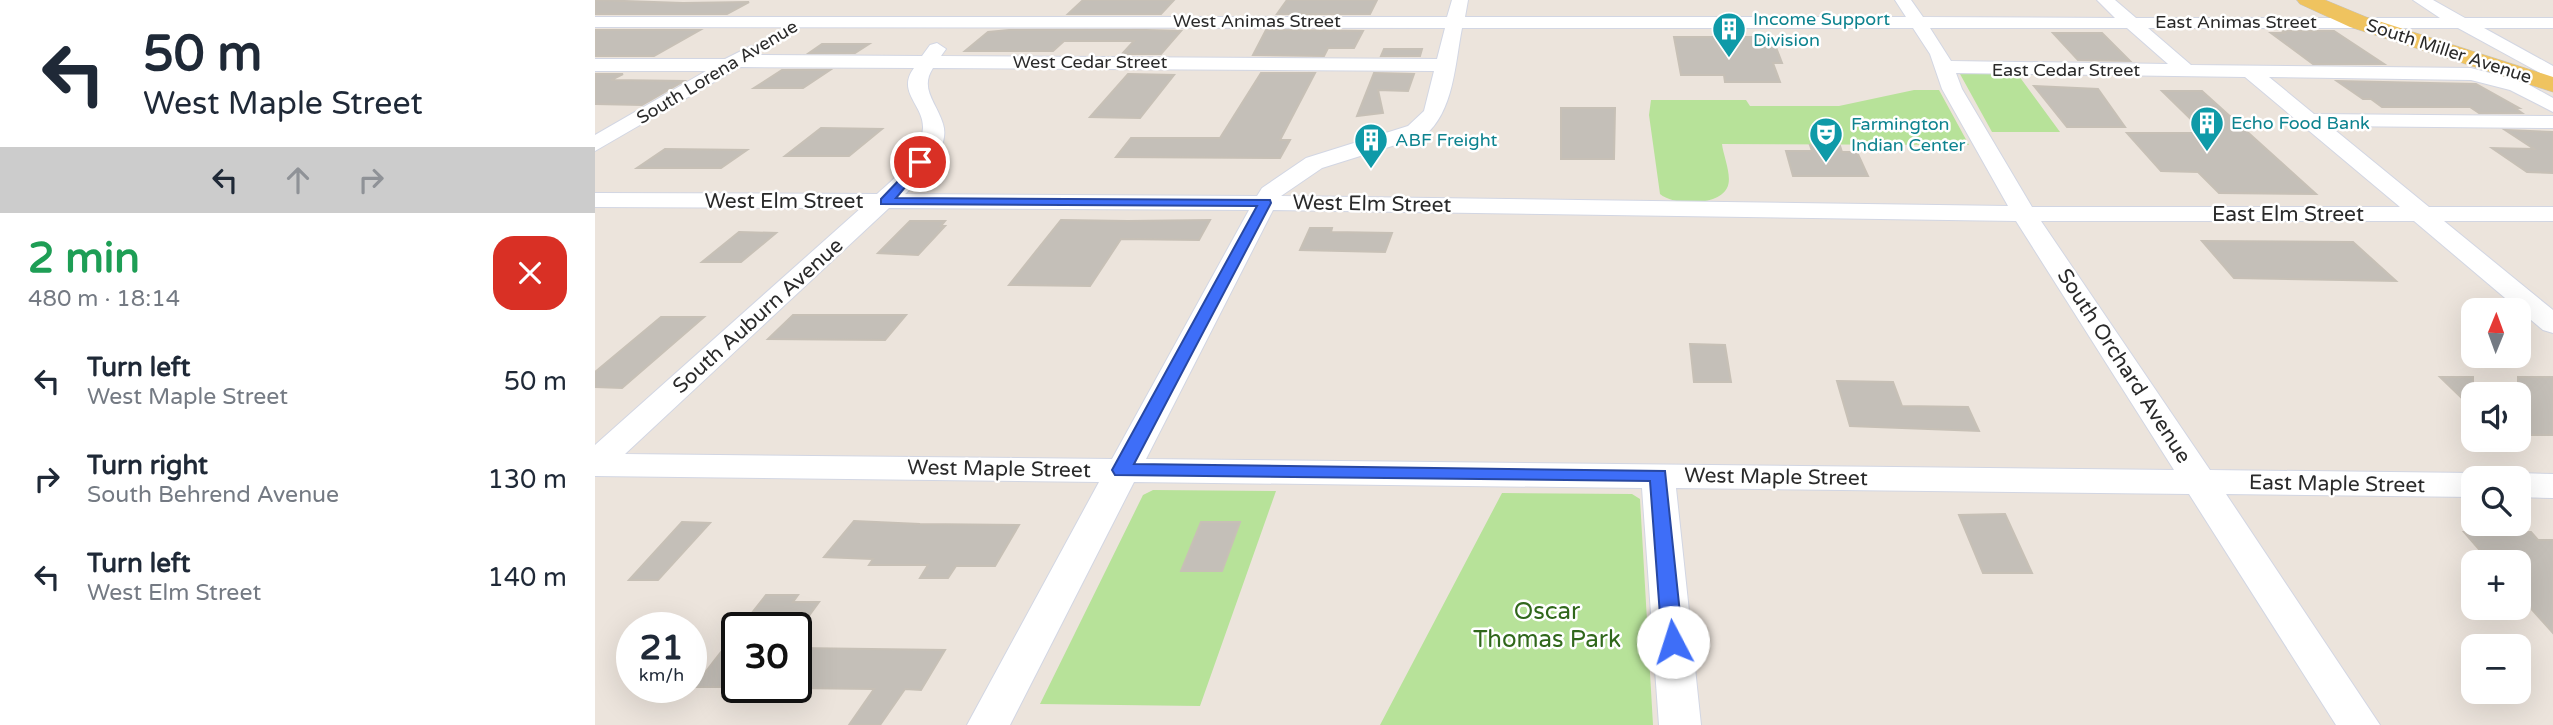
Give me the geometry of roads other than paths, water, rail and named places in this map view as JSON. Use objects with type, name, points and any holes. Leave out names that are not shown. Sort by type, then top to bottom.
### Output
[{"type":"main road","name":"South Miller Avenue","points":[[2307,0],[2358,22],[2553,85]]},
{"type":"street","name":"South Lorena Avenue","points":[[595,144],[838,0]]},
{"type":"street","points":[[1183,62],[1230,0]]},
{"type":"street","points":[[988,725],[1270,192],[1314,163],[1416,131],[1429,121],[1446,65],[1460,0]]},
{"type":"street","name":"South Orchard Avenue","points":[[1903,0],[1919,22],[1945,68],[1957,97],[2024,214],[2359,725]]},
{"type":"street","points":[[2105,0],[2187,71]]},
{"type":"street","points":[[2421,0],[2553,74]]},
{"type":"street","name":"West Animas Street","points":[[595,22],[803,21],[981,13],[1215,20],[1919,22]]},
{"type":"street","points":[[925,62],[981,13]]},
{"type":"street","name":"East Animas Street","points":[[1919,22],[2553,23]]},
{"type":"street","name":"South Auburn Avenue","points":[[595,464],[912,175],[929,149],[934,126],[917,90],[919,72],[925,62]]},
{"type":"street","name":"West Cedar Street","points":[[595,65],[1183,62],[1446,65]]},
{"type":"street","name":"East Cedar Street","points":[[1945,68],[2471,74],[2517,86],[2553,106]]},
{"type":"street","points":[[2251,72],[2553,324]]},
{"type":"street","points":[[2308,120],[2553,122]]},
{"type":"street","name":"West Elm Street","points":[[595,200],[1265,203],[2024,214]]},
{"type":"street","name":"East Elm Street","points":[[2024,214],[2553,214]]},
{"type":"street","name":"West Maple Street","points":[[595,464],[2200,482]]},
{"type":"street","points":[[1658,475],[1680,725]]},
{"type":"street","name":"East Maple Street","points":[[2200,482],[2461,485]]},
{"type":"street","points":[[2531,485],[2553,486]]},
{"type":"place","name":"Income Support Division","points":[[1729,59]]},
{"type":"place","name":"Echo Food Bank","points":[[2207,153]]},
{"type":"place","name":"Farmington Indian Center","points":[[1826,164]]},
{"type":"place","name":"ABF Freight","points":[[1371,170]]},
{"type":"park label","name":"Oscar Thomas Park","points":[[1547,625]]}]
